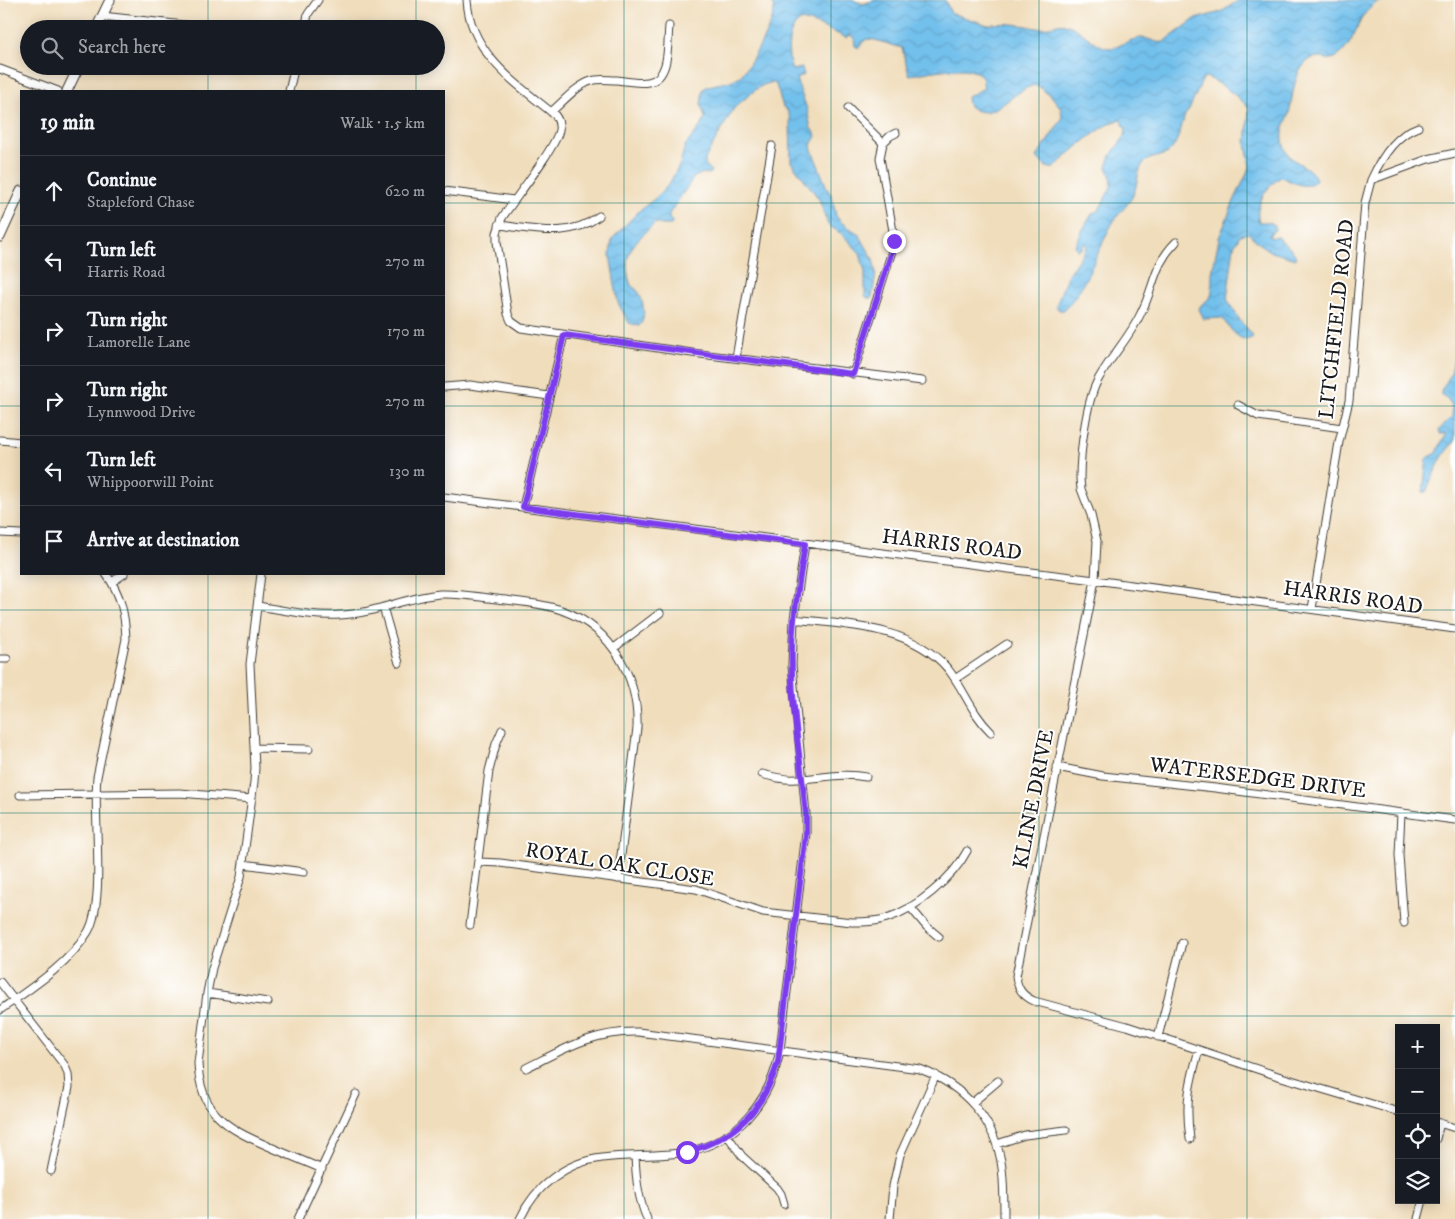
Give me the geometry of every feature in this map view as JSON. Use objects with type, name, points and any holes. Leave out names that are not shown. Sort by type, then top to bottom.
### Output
[{"type":"street","points":[[100,20],[110,0]]},
{"type":"street","points":[[306,20],[308,14],[318,0]]},
{"type":"street","points":[[467,0],[468,14],[472,27],[477,38],[495,64],[504,74],[551,112],[560,124],[558,136],[499,225],[498,242],[509,317],[516,325],[521,328],[564,335],[853,374],[922,381]]},
{"type":"street","points":[[102,16],[139,20]]},
{"type":"street","points":[[551,112],[581,86],[592,81],[602,79],[647,83],[656,79],[666,64],[668,26]]},
{"type":"street","points":[[0,69],[55,90]]},
{"type":"street","points":[[67,90],[75,75]]},
{"type":"street","points":[[289,90],[293,75]]},
{"type":"street","points":[[848,108],[883,144]]},
{"type":"street","name":"LITCHFIELD ROAD","points":[[1312,609],[1342,428],[1349,401],[1365,203],[1371,180],[1381,162],[1397,140],[1410,129],[1418,126]]},
{"type":"street","points":[[853,374],[894,241],[880,158],[883,144],[890,136],[896,133]]},
{"type":"street","points":[[736,358],[772,146]]},
{"type":"street","points":[[1371,180],[1428,159],[1455,153]]},
{"type":"street","points":[[445,191],[514,200]]},
{"type":"street","points":[[0,236],[20,193]]},
{"type":"street","points":[[499,225],[554,232],[566,231],[584,226],[599,216]]},
{"type":"street","name":"KLINE DRIVE","points":[[1176,242],[1158,266],[1141,314],[1100,377],[1090,400],[1080,479],[1081,490],[1093,521],[1097,541],[1095,580],[1016,983],[1022,994],[1034,1001],[1158,1036],[1395,1111]]},
{"type":"street","points":[[523,507],[564,335]]},
{"type":"street","points":[[445,387],[470,385],[549,396]]},
{"type":"street","points":[[1238,405],[1249,413],[1258,416],[1342,428]]},
{"type":"street","points":[[0,440],[20,442]]},
{"type":"street","name":"HARRIS ROAD","points":[[445,497],[1095,580],[1455,629]]},
{"type":"street","points":[[0,533],[20,534]]},
{"type":"street","points":[[520,1219],[537,1192],[568,1168],[590,1160],[687,1152],[714,1143],[744,1122],[760,1102],[773,1078],[780,1050],[806,834],[792,666],[794,619],[805,544]]},
{"type":"street","points":[[0,1010],[63,962],[82,940],[92,923],[96,901],[95,793],[126,639],[124,609],[112,582],[107,575]]},
{"type":"street","points":[[112,582],[122,575]]},
{"type":"street","points":[[261,575],[250,664],[255,768],[252,799],[243,864],[236,895],[212,968],[198,1063],[201,1086],[210,1106],[221,1120],[235,1131],[322,1169]]},
{"type":"street","points":[[257,606],[340,615],[440,594],[454,594],[541,605],[563,611],[598,632],[614,648],[631,681],[635,692],[638,717],[618,879]]},
{"type":"street","points":[[383,607],[399,662]]},
{"type":"street","points":[[614,648],[660,613]]},
{"type":"street","points":[[794,619],[880,631],[899,635],[912,641],[937,658],[955,679],[974,714],[991,732]]},
{"type":"street","points":[[955,679],[1007,644]]},
{"type":"street","points":[[470,924],[489,771],[494,750],[502,730]]},
{"type":"street","points":[[254,748],[309,749]]},
{"type":"street","name":"WATERSEDGE DRIVE","points":[[1057,767],[1103,776],[1215,788],[1455,820]]},
{"type":"street","points":[[762,774],[784,779],[802,779],[836,774],[866,777]]},
{"type":"street","points":[[20,795],[180,793],[252,799]]},
{"type":"street","points":[[1401,813],[1398,855],[1404,923]]},
{"type":"street","name":"ROYAL OAK CLOSE","points":[[478,862],[500,863],[696,889],[750,909],[797,916],[865,922],[888,918],[922,899],[953,872],[967,851]]},
{"type":"street","points":[[243,864],[304,872]]},
{"type":"street","points":[[910,907],[926,926],[939,937]]},
{"type":"street","points":[[1158,1036],[1182,943]]},
{"type":"street","points":[[0,982],[65,1066],[68,1074],[69,1087],[52,1171]]},
{"type":"street","points":[[207,993],[268,1002]]},
{"type":"street","points":[[526,1068],[583,1040],[610,1033],[638,1032],[909,1067],[936,1075],[955,1087],[972,1102],[989,1125],[997,1144],[1002,1168],[1004,1219]]},
{"type":"street","points":[[1190,1139],[1186,1113],[1187,1098],[1189,1084],[1200,1050]]},
{"type":"street","points":[[890,1219],[893,1186],[900,1155],[936,1075]]},
{"type":"street","points":[[972,1102],[998,1081]]},
{"type":"street","points":[[298,1219],[356,1094]]},
{"type":"street","points":[[1440,1124],[1455,1128]]},
{"type":"street","points":[[997,1144],[1025,1135],[1066,1130]]},
{"type":"street","points":[[727,1135],[742,1156],[777,1188],[784,1204]]},
{"type":"street","points":[[635,1156],[636,1182],[647,1219]]},
{"type":"street","points":[[1418,1219],[1421,1204]]},
{"type":"water","points":[[771,0],[853,0],[863,4],[875,0],[945,0],[951,13],[988,25],[1008,24],[1040,28],[1065,24],[1077,29],[1097,44],[1109,48],[1142,38],[1164,42],[1195,19],[1221,12],[1239,0],[1386,0],[1371,6],[1366,12],[1347,47],[1341,54],[1330,59],[1313,58],[1303,66],[1296,79],[1289,114],[1283,132],[1284,144],[1290,157],[1310,171],[1316,179],[1308,185],[1300,185],[1281,177],[1273,183],[1259,204],[1259,222],[1269,222],[1275,225],[1275,230],[1269,235],[1271,238],[1276,236],[1288,246],[1295,255],[1295,259],[1272,252],[1248,233],[1240,235],[1234,246],[1227,299],[1253,337],[1249,339],[1244,339],[1236,334],[1222,318],[1204,319],[1199,309],[1210,298],[1212,293],[1212,273],[1219,238],[1250,167],[1246,144],[1249,108],[1228,90],[1215,81],[1204,77],[1185,115],[1179,136],[1171,150],[1143,164],[1132,197],[1112,224],[1086,279],[1064,310],[1059,310],[1056,306],[1067,276],[1087,247],[1085,243],[1082,248],[1077,250],[1075,246],[1092,214],[1099,210],[1111,187],[1112,180],[1107,167],[1111,155],[1125,136],[1126,130],[1121,120],[1097,132],[1067,155],[1054,168],[1048,168],[1037,157],[1062,119],[1061,108],[1053,98],[1037,85],[1028,87],[994,109],[986,112],[977,111],[968,105],[967,97],[984,88],[982,76],[975,72],[957,69],[909,75],[902,48],[866,39],[859,48],[855,46],[854,38],[849,34],[847,38],[802,20],[796,24],[790,36],[788,50],[790,64],[792,70],[802,68],[804,75],[796,79],[807,109],[811,129],[816,136],[811,145],[812,150],[832,196],[836,216],[842,223],[859,234],[873,259],[876,273],[872,298],[865,296],[865,272],[860,253],[842,234],[828,225],[819,199],[791,162],[790,118],[787,110],[783,107],[776,85],[773,82],[755,90],[734,108],[705,159],[705,164],[711,171],[709,174],[703,173],[694,177],[669,214],[669,218],[673,223],[671,225],[662,225],[655,223],[640,238],[630,252],[627,261],[628,275],[631,285],[640,296],[644,315],[639,326],[629,323],[618,303],[610,255],[612,239],[669,184],[680,164],[685,146],[703,123],[705,117],[701,104],[703,89],[735,79],[749,65],[773,17],[774,10]]},
{"type":"water","points":[[1455,354],[1455,442],[1446,451],[1426,492],[1423,492],[1427,458],[1437,453],[1447,434],[1440,434],[1439,430],[1452,416],[1451,404],[1442,395],[1441,391],[1451,374]]},
{"type":"route","points":[[687,1152],[714,1143],[734,1131],[744,1122],[752,1114],[766,1093],[778,1062],[806,834],[806,815],[792,666],[794,619],[805,544],[523,507],[564,335],[853,374],[894,241]]}]
